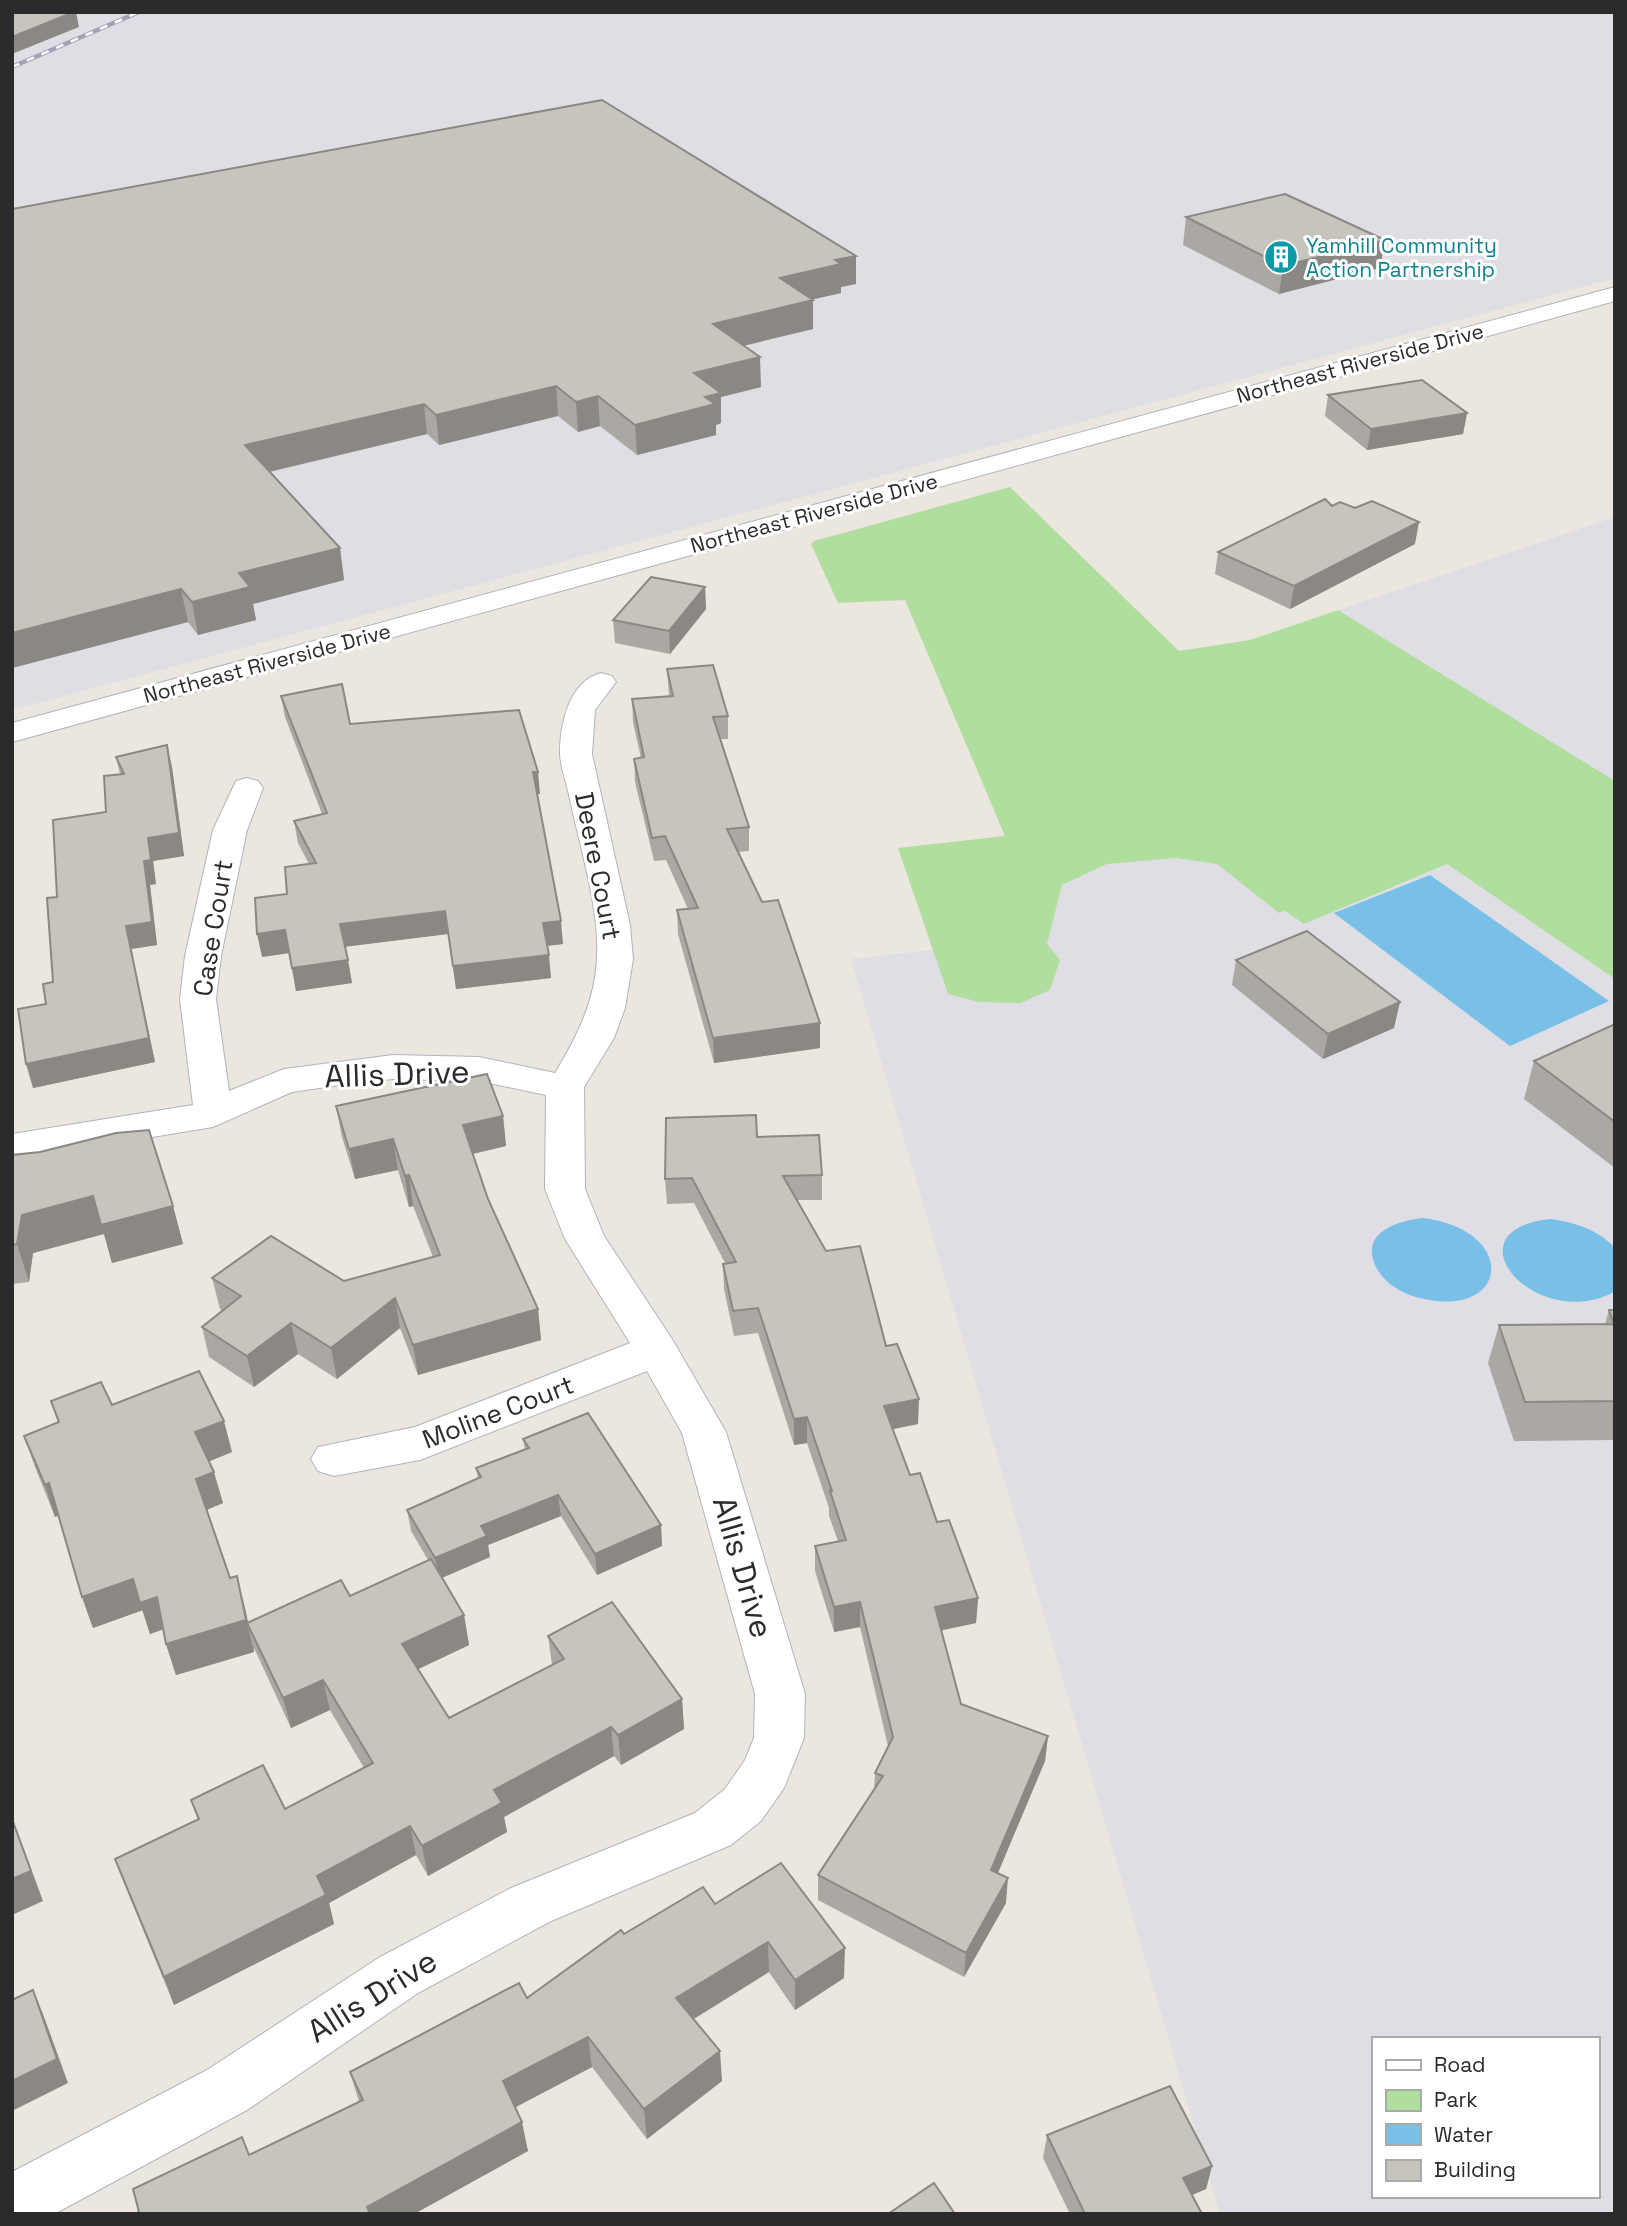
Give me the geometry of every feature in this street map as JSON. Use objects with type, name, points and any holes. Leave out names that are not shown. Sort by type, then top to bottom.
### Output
[{"type":"street","name":"Northeast Riverside Drive","points":[[12,733],[1615,293]]},
{"type":"street","name":"Deere Court","points":[[565,1087],[595,1038],[607,1008],[615,959],[613,925],[576,754],[580,709],[601,682]]},
{"type":"street","name":"Case Court","points":[[213,1114],[198,999],[203,956],[230,830],[247,788]]},
{"type":"street","name":"Allis Drive","points":[[12,1147],[213,1114],[284,1081],[393,1068],[479,1069],[565,1087],[565,1189],[585,1239],[657,1350],[704,1432],[780,1694],[779,1738],[766,1772],[743,1805],[713,1829],[530,1905],[400,1975],[227,2090],[12,2204]]},
{"type":"street","name":"Moline Court","points":[[334,1459],[420,1443],[657,1350]]},
{"type":"shaded area","points":[[12,12],[1615,12],[1615,278],[12,710]]},
{"type":"shaded area","points":[[1615,517],[1615,781],[1338,610]]},
{"type":"shaded area","points":[[1176,858],[1217,864],[1279,913],[1285,911],[1304,924],[1447,864],[1615,979],[1615,2214],[1220,2214],[851,959],[933,950],[948,994],[1021,1003],[1050,990],[1060,960],[1047,944],[1062,885],[1107,864]]},
{"type":"green space","points":[[1010,487],[1179,651],[1250,640],[1338,610],[1615,781],[1615,979],[1447,864],[1304,924],[1285,911],[1279,913],[1217,864],[1176,858],[1107,864],[1062,885],[1047,944],[1060,960],[1050,990],[1021,1003],[979,1002],[948,994],[898,848],[1005,836],[905,600],[838,603],[811,544]]},
{"type":"water","points":[[1430,875],[1609,1001],[1510,1046],[1334,913]]},
{"type":"water","points":[[1423,1218],[1455,1226],[1477,1239],[1489,1256],[1491,1272],[1485,1287],[1470,1297],[1447,1302],[1410,1295],[1384,1279],[1372,1257],[1376,1238],[1391,1226]]},
{"type":"water","points":[[1551,1219],[1586,1228],[1615,1248],[1614,1292],[1584,1301],[1556,1300],[1531,1290],[1513,1275],[1504,1258],[1505,1241],[1520,1227]]},
{"type":"building","points":[[12,12],[74,12],[12,37]]},
{"type":"building","points":[[602,100],[856,256],[835,260],[841,264],[780,278],[813,300],[713,324],[760,357],[694,373],[721,393],[705,397],[715,404],[635,425],[598,396],[576,402],[556,386],[436,415],[424,404],[245,445],[340,548],[239,573],[250,587],[192,602],[181,589],[12,633],[12,209]]},
{"type":"building","points":[[1285,194],[1385,240],[1283,266],[1186,217]]},
{"type":"building","points":[[1422,380],[1467,413],[1371,429],[1328,395]]},
{"type":"building","points":[[1325,499],[1332,506],[1340,502],[1355,508],[1372,501],[1419,522],[1294,586],[1218,552]]},
{"type":"building","points":[[651,577],[705,587],[669,631],[613,620]]},
{"type":"building","points":[[713,665],[728,716],[713,717],[749,827],[727,829],[762,902],[778,900],[820,1023],[713,1038],[677,910],[698,908],[665,836],[652,838],[634,759],[644,757],[632,699],[673,696],[667,669]]},
{"type":"building","points":[[342,684],[350,724],[519,710],[538,772],[533,772],[561,921],[543,923],[549,955],[453,966],[445,911],[340,924],[348,960],[292,968],[285,930],[257,934],[255,898],[287,894],[285,867],[316,863],[294,821],[327,813],[281,696]]},
{"type":"building","points":[[167,745],[179,833],[148,838],[151,860],[144,861],[152,922],[126,926],[149,1038],[26,1064],[18,1009],[46,1004],[43,984],[53,982],[47,898],[57,897],[53,820],[106,812],[104,776],[124,774],[116,757]]},
{"type":"building","points":[[1307,931],[1400,1002],[1328,1034],[1236,960]]},
{"type":"building","points":[[1615,1024],[1615,1122],[1534,1061]]},
{"type":"building","points":[[487,1074],[503,1116],[463,1125],[488,1199],[538,1309],[413,1345],[395,1298],[331,1348],[291,1323],[247,1356],[202,1327],[241,1296],[212,1278],[271,1236],[344,1281],[440,1255],[409,1175],[405,1176],[393,1139],[349,1149],[336,1106]]},
{"type":"building","points":[[756,1115],[757,1137],[819,1135],[822,1175],[783,1176],[826,1251],[860,1246],[886,1346],[897,1344],[919,1399],[884,1406],[910,1475],[920,1473],[937,1522],[949,1520],[978,1598],[935,1607],[961,1704],[1048,1736],[991,1870],[1008,1878],[966,1953],[818,1875],[883,1776],[875,1773],[893,1737],[860,1602],[834,1607],[815,1546],[846,1540],[807,1417],[794,1419],[758,1308],[733,1311],[723,1264],[736,1262],[692,1178],[665,1179],[666,1118]]},
{"type":"building","points":[[149,1130],[173,1206],[101,1225],[93,1196],[22,1215],[17,1244],[12,1245],[12,1155],[40,1152],[116,1133]]},
{"type":"building","points":[[1609,1310],[1615,1310],[1615,1401],[1525,1402],[1499,1325],[1614,1324]]},
{"type":"building","points":[[199,1371],[224,1421],[195,1432],[214,1472],[196,1479],[230,1578],[237,1576],[246,1620],[166,1644],[157,1597],[140,1603],[133,1579],[82,1597],[49,1483],[45,1485],[24,1436],[59,1422],[51,1401],[101,1382],[112,1405]]},
{"type":"building","points":[[588,1413],[661,1525],[595,1554],[558,1495],[481,1526],[487,1536],[435,1558],[407,1510],[481,1477],[476,1468],[529,1448],[523,1439]]},
{"type":"building","points":[[431,1559],[464,1615],[402,1644],[449,1718],[564,1659],[548,1636],[612,1602],[682,1699],[618,1735],[611,1727],[494,1790],[502,1803],[422,1846],[410,1826],[317,1876],[326,1895],[164,1977],[115,1859],[199,1819],[191,1800],[263,1765],[285,1809],[373,1763],[323,1680],[283,1698],[247,1623],[341,1580],[350,1596]]},
{"type":"building","points":[[12,1819],[31,1871],[12,1879]]},
{"type":"building","points":[[781,1863],[845,1948],[795,1980],[768,1942],[676,1998],[720,2051],[644,2109],[588,2037],[503,2081],[522,2122],[367,2207],[370,2214],[135,2214],[139,2212],[133,2189],[242,2137],[249,2155],[363,2100],[350,2072],[519,1983],[527,1998],[621,1930],[624,1934],[703,1887],[715,1904]]},
{"type":"building","points":[[33,1990],[57,2059],[12,2081],[12,2000]]},
{"type":"building","points":[[1170,2086],[1212,2166],[1183,2178],[1202,2214],[1085,2214],[1047,2135]]},
{"type":"building","points":[[934,2183],[955,2214],[888,2214]]},
{"type":"railway","points":[[12,67],[139,12]]},
{"type":"place","name":"Yamhill Community Action Partnership","points":[[1281,257]]}]
